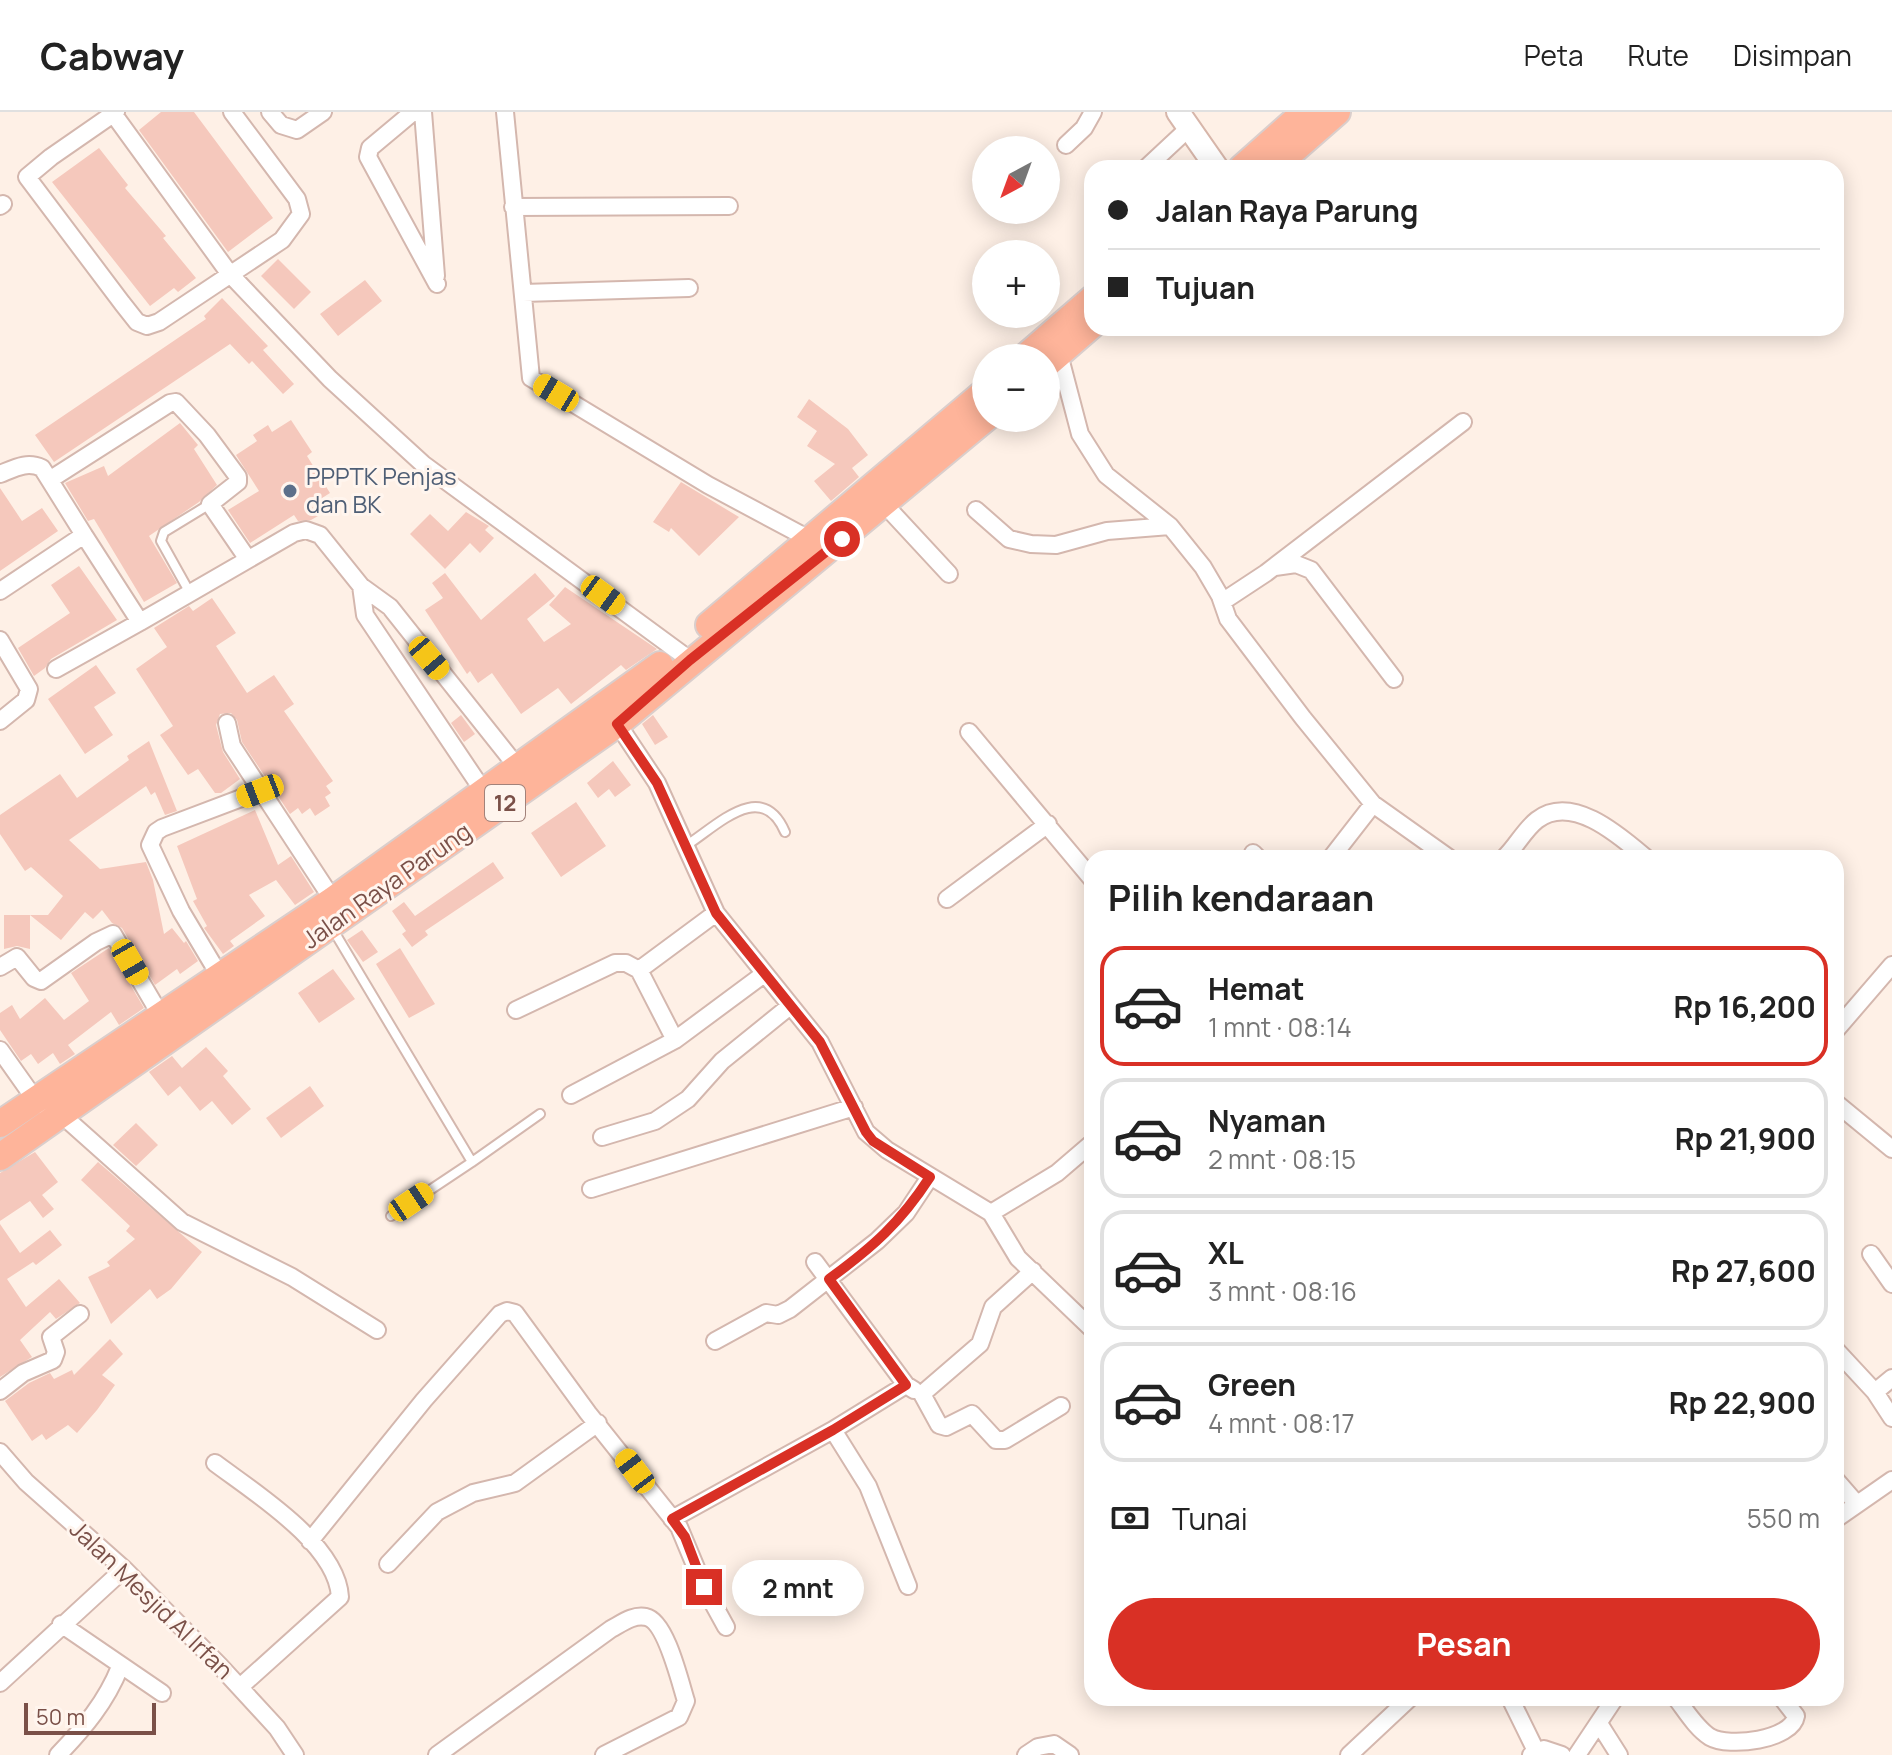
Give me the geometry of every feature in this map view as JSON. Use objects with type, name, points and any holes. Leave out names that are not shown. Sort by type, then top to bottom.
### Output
[{"type":"highway","points":[[1282,160],[1337,112]]},
{"type":"highway","points":[[1250,160],[1293,118]]},
{"type":"highway","points":[[1040,344],[1084,306]]},
{"type":"highway","points":[[1060,352],[1084,332]]},
{"type":"highway","name":"Jalan Raya Parung","points":[[0,1124],[35,1099],[167,1025],[226,986],[612,714],[685,655],[885,505],[972,407]]},
{"type":"highway","name":"Jalan Raya Parung","points":[[685,655],[811,540],[934,450],[972,427]]},
{"type":"highway","name":"Jalan Raya Parung","points":[[0,1157],[57,1118],[167,1025]]},
{"type":"main road","points":[[1184,120],[1212,160]]},
{"type":"street","points":[[232,112],[297,199],[301,214],[282,240],[229,273],[159,322],[147,326],[137,322],[27,177],[114,113],[229,273],[330,379],[423,464],[685,655]]},
{"type":"street","points":[[270,112],[281,125],[297,130],[323,112]]},
{"type":"street","points":[[413,112],[370,148],[368,157],[437,285],[423,112]]},
{"type":"street","points":[[505,112],[531,378],[708,485],[811,540]]},
{"type":"street","points":[[1066,145],[1084,128],[1093,112]]},
{"type":"street","points":[[1152,160],[1184,120]]},
{"type":"street","points":[[513,207],[729,206]]},
{"type":"street","points":[[523,293],[689,288]]},
{"type":"street","points":[[1060,380],[1080,434],[1106,475],[1170,526],[1203,567],[1228,619],[1373,804],[1438,850]]},
{"type":"street","points":[[51,479],[176,402],[207,435],[238,477],[238,482],[210,504],[247,558]]},
{"type":"street","points":[[1222,602],[1274,567],[1463,422]]},
{"type":"street","points":[[0,474],[33,464],[51,479],[140,622]]},
{"type":"street","points":[[885,505],[949,574]]},
{"type":"street","points":[[976,510],[1009,539],[1031,544],[1056,545],[1107,531],[1170,526]]},
{"type":"street","points":[[56,669],[247,558],[294,533],[313,531],[320,535],[361,586],[390,607],[409,635],[524,775]]},
{"type":"street","points":[[0,591],[84,535]]},
{"type":"street","points":[[1274,567],[1296,564],[1311,570],[1394,679]]},
{"type":"street","points":[[361,586],[365,615],[489,799]]},
{"type":"street","points":[[386,648],[409,635]]},
{"type":"street","points":[[0,640],[29,689],[26,700],[0,721]]},
{"type":"street","points":[[612,714],[657,783],[716,913],[820,1042],[873,1141],[991,1213],[1018,1258],[1084,1321]]},
{"type":"street","points":[[227,723],[232,746],[327,912]]},
{"type":"street","points":[[969,732],[1084,869]]},
{"type":"street","points":[[226,986],[181,911],[150,845],[162,828],[260,791]]},
{"type":"street","points":[[1337,850],[1373,804]]},
{"type":"street","points":[[1511,850],[1537,820],[1555,813],[1577,812],[1636,850]]},
{"type":"street","points":[[947,899],[1048,824]]},
{"type":"street","points":[[639,970],[716,913]]},
{"type":"street","points":[[0,967],[17,957],[34,978],[41,981],[96,942],[113,934],[167,1025]]},
{"type":"street","points":[[516,1010],[615,963],[626,963],[639,970],[675,1040]]},
{"type":"street","points":[[1844,1021],[1892,965]]},
{"type":"street","points":[[571,1095],[675,1040],[764,974]]},
{"type":"street","points":[[602,1137],[655,1121],[681,1104],[694,1094],[722,1061],[790,1006]]},
{"type":"street","points":[[0,1050],[35,1099],[182,1222],[292,1277],[377,1330]]},
{"type":"street","points":[[591,1189],[854,1107]]},
{"type":"street","points":[[1844,1110],[1892,1149]]},
{"type":"street","points":[[991,1213],[1057,1173],[1084,1150]]},
{"type":"street","points":[[715,1341],[766,1313],[778,1315],[790,1309],[877,1241],[906,1213],[930,1177]]},
{"type":"street","points":[[1871,1254],[1892,1284]]},
{"type":"street","points":[[815,1262],[906,1385],[922,1394],[939,1425],[946,1427],[972,1414],[996,1440],[1005,1440],[1061,1406]]},
{"type":"street","points":[[922,1394],[980,1344],[993,1307],[1033,1271]]},
{"type":"street","points":[[310,1541],[424,1400],[504,1312],[515,1313],[685,1537],[704,1587],[726,1627]]},
{"type":"street","points":[[0,1391],[23,1373],[53,1360],[56,1352],[51,1337],[80,1314]]},
{"type":"street","points":[[1844,1359],[1875,1392],[1892,1418]]},
{"type":"street","points":[[1875,1392],[1892,1378]]},
{"type":"street","points":[[672,1519],[833,1430],[906,1385]]},
{"type":"street","points":[[388,1564],[437,1512],[473,1493],[515,1483],[598,1423]]},
{"type":"street","points":[[833,1430],[868,1486],[908,1586]]},
{"type":"street","name":"Jalan Mesjid Al Irfan","points":[[0,1452],[26,1482],[124,1569],[240,1687],[277,1728],[295,1755]]},
{"type":"street","points":[[215,1463],[275,1507],[310,1541],[335,1572],[340,1597],[240,1687]]},
{"type":"street","points":[[1844,1513],[1892,1480]]},
{"type":"street","points":[[1844,1489],[1856,1503]]},
{"type":"street","points":[[0,1683],[124,1569]]},
{"type":"street","points":[[437,1755],[611,1629],[629,1619],[644,1616],[655,1620],[662,1631],[686,1701],[685,1707],[679,1717],[604,1755]]},
{"type":"street","points":[[61,1624],[162,1693]]},
{"type":"street","points":[[58,1755],[96,1712],[110,1691],[120,1667]]},
{"type":"street","points":[[1349,1755],[1401,1706]]},
{"type":"street","points":[[1513,1706],[1534,1753],[1552,1750],[1562,1755]]},
{"type":"street","points":[[1577,1755],[1600,1725],[1610,1706]]},
{"type":"street","points":[[1683,1706],[1703,1731],[1726,1743],[1746,1742],[1788,1730],[1795,1724],[1796,1716],[1788,1706]]},
{"type":"street","points":[[1600,1725],[1619,1755]]},
{"type":"street","points":[[1026,1755],[1038,1747],[1054,1744],[1070,1755]]},
{"type":"lane","points":[[190,593],[161,541],[170,527],[210,504]]},
{"type":"lane","points":[[687,845],[746,806],[762,806],[771,811],[785,832]]},
{"type":"lane","points":[[327,912],[472,1162]]},
{"type":"lane","points":[[391,1216],[540,1114]]},
{"type":"building","points":[[161,112],[194,112],[273,218],[228,252],[139,130]]},
{"type":"building","points":[[99,148],[128,185],[125,188],[166,236],[163,238],[196,278],[178,292],[174,288],[150,306],[52,182]]},
{"type":"building","points":[[278,259],[311,292],[294,309],[261,276]]},
{"type":"building","points":[[365,280],[382,301],[338,336],[320,314]]},
{"type":"building","points":[[222,298],[268,346],[263,350],[294,384],[283,394],[252,361],[249,364],[230,344],[54,462],[35,435],[206,319],[204,316]]},
{"type":"building","points":[[809,399],[848,429],[868,455],[852,468],[859,477],[831,501],[814,481],[835,464],[807,446],[817,431],[797,417]]},
{"type":"building","points":[[291,420],[312,452],[307,456],[330,493],[311,505],[318,516],[298,521],[294,515],[250,543],[228,510],[259,491],[236,455],[257,441],[253,435],[268,425],[272,432]]},
{"type":"building","points":[[180,423],[198,445],[194,449],[217,485],[199,502],[149,536],[177,583],[144,602],[94,519],[88,521],[65,483],[104,466],[108,476]]},
{"type":"building","points":[[681,482],[739,517],[699,556],[671,528],[669,532],[653,522]]},
{"type":"building","points":[[0,488],[22,521],[42,508],[58,531],[0,571]]},
{"type":"building","points":[[466,512],[489,526],[485,530],[494,538],[480,553],[470,543],[445,569],[410,534],[430,514],[448,531]]},
{"type":"building","points":[[79,566],[117,620],[51,659],[34,676],[18,648],[70,613],[51,585]]},
{"type":"building","points":[[445,573],[481,620],[535,573],[555,596],[527,619],[544,642],[571,624],[549,605],[565,587],[657,649],[626,670],[621,665],[571,704],[558,688],[521,714],[492,673],[478,683],[470,671],[467,674],[425,610],[443,598],[432,583]]},
{"type":"building","points":[[212,598],[236,633],[216,646],[247,693],[274,675],[294,704],[284,711],[333,781],[326,786],[331,793],[325,797],[330,806],[315,816],[310,808],[302,814],[298,808],[290,814],[242,742],[237,720],[231,713],[220,714],[216,725],[223,752],[240,779],[221,793],[215,793],[198,769],[188,775],[160,735],[173,726],[136,669],[167,647],[154,628],[189,606],[193,611]]},
{"type":"building","points":[[96,665],[116,693],[94,707],[113,735],[85,754],[48,699]]},
{"type":"building","points":[[461,715],[475,734],[464,742],[451,723]]},
{"type":"building","points":[[653,715],[668,737],[655,745],[642,724]]},
{"type":"building","points":[[149,741],[177,811],[165,815],[155,792],[151,795],[146,786],[69,840],[100,869],[146,862],[153,880],[164,934],[172,928],[184,943],[186,941],[198,961],[180,974],[177,969],[155,985],[122,928],[112,923],[102,910],[93,919],[85,912],[61,940],[30,915],[48,915],[63,896],[31,867],[25,871],[0,834],[0,815],[60,774],[77,798],[129,760],[127,756]]},
{"type":"building","points":[[613,761],[631,785],[615,797],[609,789],[598,798],[587,783]]},
{"type":"building","points":[[576,802],[606,846],[561,877],[531,833]]},
{"type":"building","points":[[255,810],[278,865],[291,856],[314,892],[295,905],[276,880],[249,895],[265,916],[230,941],[234,946],[223,954],[204,928],[207,926],[193,901],[197,899],[177,846]]},
{"type":"building","points":[[493,862],[504,878],[425,931],[428,935],[412,947],[402,934],[406,931],[392,911],[404,902],[415,916]]},
{"type":"building","points":[[4,915],[30,915],[30,949],[17,946],[4,949]]},
{"type":"building","points":[[362,930],[378,952],[363,962],[347,940]]},
{"type":"building","points":[[109,948],[144,1008],[119,1025],[111,1012],[68,1045],[75,1054],[60,1064],[53,1053],[38,1064],[31,1054],[21,1061],[0,1030],[0,1013],[12,1005],[20,1019],[45,998],[64,1020],[89,1001],[71,973]]},
{"type":"building","points":[[400,948],[435,1004],[409,1018],[376,964]]},
{"type":"building","points":[[333,969],[355,999],[319,1023],[298,993]]},
{"type":"building","points":[[206,1047],[228,1071],[223,1076],[251,1109],[232,1125],[212,1101],[200,1111],[180,1086],[168,1096],[149,1072],[172,1056],[182,1068]]},
{"type":"building","points":[[310,1086],[324,1106],[281,1138],[266,1118]]},
{"type":"building","points":[[136,1123],[158,1145],[136,1166],[113,1145]]},
{"type":"building","points":[[35,1152],[58,1182],[42,1195],[54,1209],[43,1218],[30,1201],[0,1221],[0,1173]]},
{"type":"building","points":[[98,1162],[202,1252],[171,1289],[157,1299],[150,1289],[111,1324],[88,1277],[110,1266],[107,1262],[135,1239],[126,1231],[130,1226],[81,1180]]},
{"type":"building","points":[[0,1224],[20,1253],[50,1230],[62,1245],[36,1265],[33,1262],[7,1279],[26,1307],[59,1279],[80,1303],[56,1319],[50,1312],[20,1340],[32,1357],[0,1377]]},
{"type":"building","points":[[110,1339],[123,1354],[102,1375],[115,1385],[97,1410],[77,1433],[68,1425],[46,1440],[42,1434],[32,1441],[5,1401],[29,1383],[50,1373],[54,1379],[72,1370],[74,1375]]},
{"type":"place","name":"PPPTK Penjas dan BK","points":[[290,491]]},
{"type":"route","points":[[704,1587],[685,1537],[672,1519],[833,1430],[906,1385],[829,1279],[906,1213],[930,1177],[873,1141],[866,1132],[820,1042],[716,913],[657,783],[617,724],[690,660],[842,539]]}]
